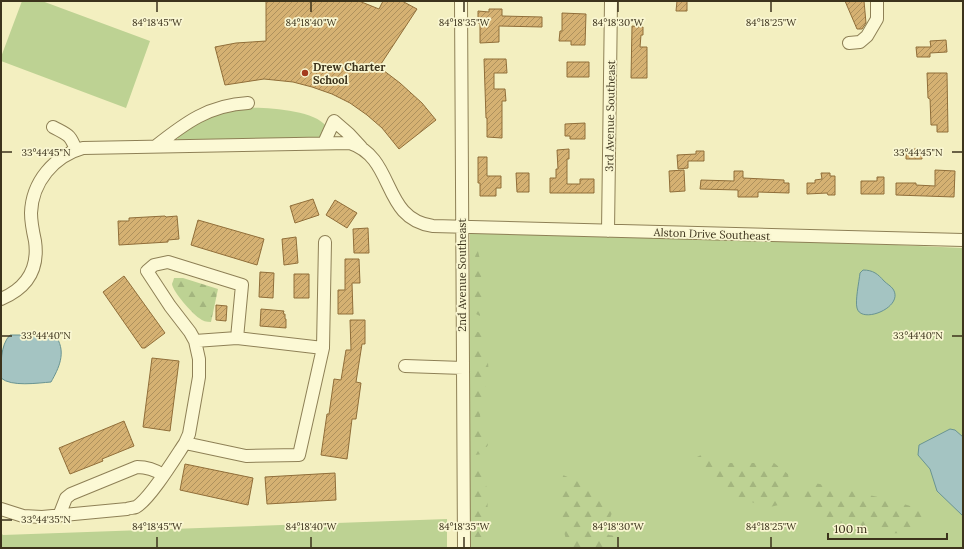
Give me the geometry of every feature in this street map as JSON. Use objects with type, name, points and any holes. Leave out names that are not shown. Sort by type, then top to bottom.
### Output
[{"type":"street","name":"2nd Avenue Southeast","points":[[461,1],[464,548]]},
{"type":"street","name":"3rd Avenue Southeast","points":[[608,231],[611,1]]},
{"type":"street","points":[[849,43],[860,42],[867,36],[878,16],[877,1]]},
{"type":"street","points":[[156,146],[178,128],[204,113],[216,108],[248,103]]},
{"type":"street","name":"Alston Drive Southeast","points":[[328,143],[338,123],[374,160],[392,194],[406,215],[425,225],[963,240]]},
{"type":"street","points":[[53,127],[70,137],[76,150]]},
{"type":"street","points":[[1,299],[14,293],[24,285],[30,276],[34,265],[36,252],[31,214],[34,197],[39,183],[44,174],[53,164],[76,150],[83,148],[328,143],[350,143],[364,149]]},
{"type":"street","points":[[185,443],[246,456],[299,455],[323,348],[325,242]]},
{"type":"street","points":[[1,509],[29,517],[59,516],[135,507],[152,491],[185,443],[189,434],[199,377],[199,359],[195,341],[190,332],[170,306],[148,271],[154,266],[168,262],[242,285],[237,338]]},
{"type":"street","points":[[195,341],[237,338],[323,348]]},
{"type":"street","points":[[405,366],[463,368]]},
{"type":"street","points":[[59,516],[66,498],[71,494],[137,467],[156,470],[163,475]]},
{"type":"green space","points":[[22,1],[42,1],[150,41],[126,108],[1,61],[1,57]]},
{"type":"green space","points":[[245,108],[276,109],[300,113],[311,116],[326,126],[320,138],[178,140],[176,135],[195,122],[231,110]]},
{"type":"green space","points":[[470,226],[963,248],[963,548],[468,548]]},
{"type":"green space","points":[[475,238],[481,264],[482,297],[480,316],[476,314],[474,290]]},
{"type":"green space","points":[[174,278],[183,278],[218,289],[211,322],[199,318],[183,302],[173,288],[172,284]]},
{"type":"green space","points":[[475,331],[481,333],[487,354],[487,380],[480,412],[482,429],[488,445],[482,454],[475,455],[471,449],[471,355]]},
{"type":"green space","points":[[705,453],[727,463],[774,463],[788,474],[791,493],[787,503],[770,507],[738,497],[727,490],[701,466],[697,457]]},
{"type":"green space","points":[[478,470],[484,477],[486,485],[488,503],[487,522],[484,548],[471,548],[471,480],[474,472]]},
{"type":"green space","points":[[563,475],[586,485],[613,510],[610,518],[598,525],[609,535],[617,536],[619,548],[569,548],[563,523],[560,484]]},
{"type":"green space","points":[[815,483],[887,499],[917,508],[923,517],[910,529],[900,533],[867,530],[839,522],[815,512],[806,504],[802,493],[806,485]]},
{"type":"green space","points":[[447,519],[447,548],[1,548],[1,533],[3,535]]},
{"type":"water","points":[[863,270],[877,274],[893,289],[895,296],[893,302],[881,312],[866,315],[860,313],[857,308],[860,273]]},
{"type":"water","points":[[10,335],[45,335],[57,338],[60,344],[61,355],[59,366],[51,382],[32,384],[11,383],[1,378],[1,361],[4,344]]},
{"type":"water","points":[[950,429],[955,430],[963,437],[963,516],[937,491],[930,469],[918,455],[919,445]]},
{"type":"building","name":"Drew Charter School","points":[[266,1],[359,1],[379,9],[383,1],[402,1],[417,9],[379,67],[400,83],[422,103],[436,120],[399,149],[382,128],[367,115],[350,103],[332,94],[293,82],[264,79],[225,85],[215,47],[236,43],[266,41]]},
{"type":"building","points":[[677,1],[687,1],[687,11],[676,11]]},
{"type":"building","points":[[845,1],[864,1],[866,23],[862,29],[857,29]]},
{"type":"building","points":[[489,9],[502,9],[502,16],[542,17],[542,27],[499,26],[499,42],[480,43],[480,23],[478,23],[478,11],[489,12]]},
{"type":"building","points":[[562,13],[586,14],[585,45],[571,45],[571,41],[559,41],[560,31],[562,31]]},
{"type":"building","points":[[632,26],[643,27],[640,47],[647,47],[647,78],[631,78]]},
{"type":"building","points":[[946,40],[947,52],[930,53],[930,57],[917,57],[916,47],[931,47],[930,41]]},
{"type":"building","points":[[484,59],[506,59],[507,73],[494,73],[494,89],[505,89],[506,101],[502,101],[502,138],[487,137]]},
{"type":"building","points":[[567,62],[589,62],[589,77],[567,77]]},
{"type":"building","points":[[927,73],[947,73],[948,132],[937,132],[937,125],[931,125]]},
{"type":"building","points":[[585,123],[585,139],[570,139],[570,136],[565,136],[565,124]]},
{"type":"building","points":[[569,149],[569,159],[567,159],[567,184],[580,184],[580,179],[594,179],[594,193],[550,193],[550,178],[556,178],[556,169],[558,169],[557,150]]},
{"type":"building","points":[[906,149],[922,149],[922,159],[906,159]]},
{"type":"building","points":[[696,151],[704,151],[704,161],[688,161],[688,168],[678,169],[677,155],[696,154]]},
{"type":"building","points":[[478,157],[487,157],[487,176],[501,176],[501,188],[496,188],[496,196],[480,196],[480,183],[478,183]]},
{"type":"building","points":[[684,170],[685,191],[670,192],[669,171]]},
{"type":"building","points":[[935,170],[955,171],[954,197],[896,195],[896,183],[916,183],[916,185],[935,186]]},
{"type":"building","points":[[734,171],[743,171],[743,178],[784,180],[784,183],[789,183],[789,193],[758,192],[758,197],[738,197],[738,190],[700,189],[701,180],[734,181]]},
{"type":"building","points":[[516,173],[529,173],[529,192],[517,192]]},
{"type":"building","points":[[821,173],[830,173],[830,176],[835,176],[835,195],[828,195],[827,193],[807,194],[807,183],[815,183],[815,180],[822,179]]},
{"type":"building","points":[[877,177],[884,177],[884,194],[861,194],[861,181],[877,181]]},
{"type":"building","points":[[313,199],[319,215],[295,223],[290,206]]},
{"type":"building","points":[[335,200],[357,213],[347,228],[326,215]]},
{"type":"building","points":[[177,216],[179,239],[168,240],[168,242],[119,245],[118,221],[129,221],[129,218]]},
{"type":"building","points":[[198,220],[264,239],[257,265],[191,245]]},
{"type":"building","points":[[368,228],[369,253],[354,253],[353,229]]},
{"type":"building","points":[[296,237],[298,263],[284,265],[282,239]]},
{"type":"building","points":[[345,259],[359,259],[360,283],[352,283],[353,314],[338,314],[338,290],[345,290]]},
{"type":"building","points":[[260,272],[274,273],[273,298],[259,297]]},
{"type":"building","points":[[294,274],[309,274],[309,298],[294,298]]},
{"type":"building","points":[[124,276],[165,333],[145,348],[142,348],[103,292]]},
{"type":"building","points":[[216,305],[227,306],[226,321],[216,320]]},
{"type":"building","points":[[261,309],[284,311],[283,314],[285,314],[286,328],[260,326]]},
{"type":"building","points":[[350,320],[365,320],[365,344],[362,344],[356,382],[361,383],[356,419],[352,419],[347,459],[321,455],[334,379],[341,380],[346,350],[351,350]]},
{"type":"building","points":[[152,358],[179,361],[170,431],[143,427]]},
{"type":"building","points":[[124,421],[134,446],[102,459],[103,461],[70,474],[59,448]]},
{"type":"building","points":[[185,464],[253,478],[248,505],[180,490]]},
{"type":"building","points":[[335,473],[336,500],[267,504],[265,477]]},
{"type":"place","name":"Drew Charter School","points":[[305,73]]}]
